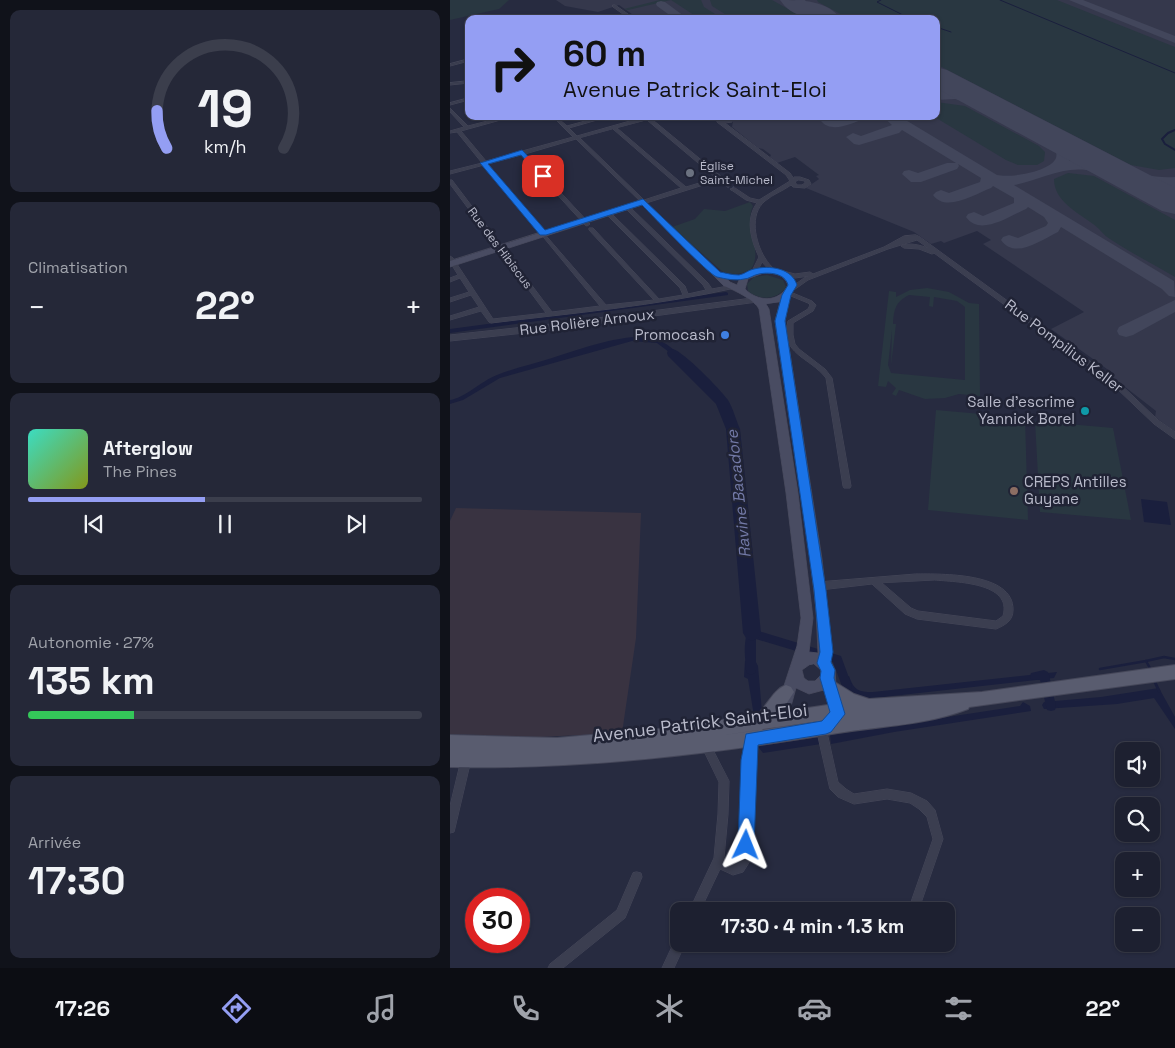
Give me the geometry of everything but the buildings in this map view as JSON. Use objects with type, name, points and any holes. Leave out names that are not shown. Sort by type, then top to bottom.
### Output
[{"type":"main road","points":[[451,262],[545,236],[643,202],[717,274],[757,301],[764,309],[808,618],[800,659],[798,682],[809,688],[818,687],[828,682]]},
{"type":"main road","points":[[717,274],[733,278],[744,277],[755,271],[772,270],[783,273],[791,281],[780,321],[820,586],[828,682],[838,710],[837,717],[823,730]]},
{"type":"main road","points":[[738,289],[744,277]]},
{"type":"main road","points":[[757,301],[772,300],[788,293]]},
{"type":"main road","points":[[800,659],[825,658]]},
{"type":"main road","points":[[760,723],[786,692],[800,659]]},
{"type":"main road","name":"Avenue Patrick Saint-Eloi","points":[[458,759],[553,760],[708,750],[752,739],[781,726],[838,710],[982,698],[1175,672]]},
{"type":"main road","points":[[828,682],[850,700],[871,706]]},
{"type":"main road","points":[[781,726],[786,692]]},
{"type":"main road","name":"Avenue Patrick Saint-Eloi","points":[[450,743],[557,746],[658,737],[760,723],[823,730],[953,707],[982,698]]},
{"type":"street","points":[[614,6],[627,15]]},
{"type":"street","points":[[450,66],[465,61]]},
{"type":"street","points":[[450,66],[465,65]]},
{"type":"street","points":[[450,84],[465,82]]},
{"type":"street","points":[[450,104],[465,100]]},
{"type":"street","points":[[450,109],[467,128]]},
{"type":"street","points":[[450,132],[498,120]]},
{"type":"street","points":[[557,120],[643,202],[720,178]]},
{"type":"street","points":[[566,128],[595,120]]},
{"type":"street","points":[[450,163],[453,172],[636,120]]},
{"type":"street","points":[[650,120],[726,182]]},
{"type":"street","points":[[724,120],[719,121],[788,174],[807,180],[808,184],[803,186],[794,183],[788,174]]},
{"type":"street","points":[[730,120],[733,133]]},
{"type":"street","points":[[614,127],[685,189]]},
{"type":"street","points":[[458,130],[604,307]]},
{"type":"street","points":[[522,153],[585,222]]},
{"type":"street","points":[[755,271],[760,258],[753,222],[754,212],[761,202],[800,178]]},
{"type":"street","name":"Rue des Hibiscus","points":[[450,182],[550,314]]},
{"type":"street","points":[[733,188],[748,199],[761,202]]},
{"type":"street","points":[[627,207],[706,284],[710,292]]},
{"type":"street","points":[[608,213],[683,287],[686,296]]},
{"type":"street","points":[[591,229],[658,301]]},
{"type":"street","points":[[847,486],[829,378],[822,368],[797,352],[793,347],[790,322],[810,310],[813,306],[810,302],[788,293],[800,282],[886,248],[906,237],[917,238]]},
{"type":"street","points":[[886,248],[917,238]]},
{"type":"street","name":"Rue Pompilius Keller","points":[[917,238],[950,260],[1114,382],[1156,422],[1175,436]]},
{"type":"street","name":"Rue Pompilius Keller","points":[[896,246],[920,247],[950,260]]},
{"type":"street","points":[[760,258],[772,270]]},
{"type":"street","points":[[451,262],[491,321],[658,301],[738,289]]},
{"type":"street","points":[[783,273],[802,276],[826,272]]},
{"type":"street","points":[[450,280],[462,276]]},
{"type":"street","points":[[723,305],[738,289]]},
{"type":"street","points":[[450,300],[473,293]]},
{"type":"street","name":"Rue Rolière Arnoux","points":[[450,338],[757,301]]},
{"type":"street","points":[[450,318],[483,308]]},
{"type":"street","points":[[820,586],[926,576],[973,581],[994,587],[1002,593],[1010,608],[1009,615],[1006,621],[996,625],[917,615],[908,611],[874,581]]},
{"type":"street","points":[[823,730],[834,785],[842,793],[854,799],[887,794],[911,798],[923,805],[931,814],[938,839],[916,902]]},
{"type":"street","points":[[719,858],[724,865],[733,870],[739,868],[746,861],[749,760],[752,739]]},
{"type":"street","points":[[698,902],[719,858],[724,789],[724,781],[719,768],[708,750]]},
{"type":"street","points":[[450,828],[458,759]]},
{"type":"street","points":[[554,968],[621,914],[637,877]]},
{"type":"street","points":[[668,968],[675,952]]},
{"type":"shaded area","points":[[450,0],[509,0],[499,9],[465,15],[465,17],[450,20]]},
{"type":"shaded area","points":[[556,0],[1175,0],[1175,432],[1155,417],[1156,411],[1111,376],[1114,374],[1051,329],[1084,312],[983,244],[991,240],[977,231],[944,243],[941,241],[931,244],[914,232],[806,188],[819,179],[816,176],[819,175],[795,157],[777,163],[770,157],[771,155],[758,148],[732,127],[734,120],[940,120],[940,15],[633,15],[619,5],[598,12],[565,6]]},
{"type":"shaded area","points":[[660,0],[671,0],[628,10],[624,9]]},
{"type":"shaded area","points":[[671,0],[701,0],[704,7],[717,15],[694,15]]},
{"type":"shaded area","points":[[710,0],[772,0],[799,15],[727,15],[712,6]]},
{"type":"shaded area","points":[[817,0],[1057,0],[1175,47],[1175,168],[1159,170],[1131,165],[940,66],[940,15],[842,15]]},
{"type":"shaded area","points":[[940,103],[965,106],[1039,146],[1045,152],[1044,161],[1037,165],[1018,165],[1006,160],[940,120]]},
{"type":"shaded area","points":[[1068,173],[1094,176],[1175,220],[1175,277],[1107,237],[1062,200],[1055,187],[1054,179]]},
{"type":"shaded area","points":[[750,202],[753,206],[750,222],[755,247],[754,262],[751,269],[741,273],[723,272],[672,227],[695,219],[704,209],[725,211]]},
{"type":"shaded area","points":[[767,275],[783,280],[786,287],[784,290],[776,296],[766,298],[748,291],[747,284],[754,277]]},
{"type":"shaded area","points":[[927,288],[949,292],[969,303],[979,304],[980,396],[959,394],[945,398],[925,399],[899,390],[896,396],[892,394],[896,388],[888,381],[886,387],[878,386],[889,291],[896,292],[896,297],[910,290]],"holes":[[[909,295],[930,297],[929,306],[933,307],[934,297],[957,301],[965,307],[965,380],[891,373],[888,365],[892,330],[891,365],[896,324],[893,324],[893,319],[896,307]]]},
{"type":"shaded area","points":[[649,337],[661,341],[672,348],[689,367],[657,343],[632,341],[500,378],[463,400],[450,404],[450,400],[456,399],[491,378],[510,370],[612,340]]},
{"type":"shaded area","points":[[936,410],[1025,418],[1028,520],[928,510]]},
{"type":"shaded area","points":[[1035,421],[1113,428],[1131,520],[1040,512]]},
{"type":"shaded area","points":[[1141,499],[1167,502],[1171,525],[1144,522]]},
{"type":"shaded area","points":[[456,508],[641,513],[636,638],[622,733],[540,737],[450,734],[450,521]]},
{"type":"shaded area","points":[[755,660],[758,666],[762,712],[754,716],[748,679],[744,677],[745,661]]},
{"type":"shaded area","points":[[1057,672],[1054,678],[865,699],[845,690],[841,677],[849,676],[857,689],[873,692]]},
{"type":"shaded area","points":[[1159,688],[1175,717],[1175,729],[1154,698],[1117,704],[1044,709],[1042,705],[1044,702],[1101,697]]},
{"type":"shaded area","points":[[1023,702],[1030,706],[1031,711],[894,732],[831,744],[830,735],[1020,706]]},
{"type":"shaded area","points":[[819,737],[821,744],[763,753],[756,744],[764,743],[767,745]]},
{"type":"waterway","points":[[881,0],[877,2],[903,15]]},
{"type":"waterway","points":[[1000,0],[1175,73]]},
{"type":"waterway","points":[[940,28],[951,32]]},
{"type":"waterway","points":[[1175,130],[1168,133],[1162,139],[1165,144],[1175,150]]},
{"type":"waterway","points":[[450,331],[726,294]]},
{"type":"waterway","name":"Ravine Bacadore","points":[[673,353],[722,402],[733,429],[752,633]]},
{"type":"waterway","points":[[751,670],[750,646],[752,633],[837,659],[847,686]]},
{"type":"waterway","points":[[1146,661],[1164,657],[1175,659]]},
{"type":"waterway","points":[[1100,669],[1146,661]]},
{"type":"waterway","points":[[1146,661],[1151,670]]},
{"type":"waterway","points":[[1035,676],[1044,675],[1051,706]]},
{"type":"waterway","points":[[1154,680],[1159,691]]},
{"type":"taxiway","points":[[800,0],[804,6]]},
{"type":"taxiway","points":[[1074,0],[1175,40]]},
{"type":"taxiway","points":[[661,4],[677,15]]},
{"type":"taxiway","points":[[940,96],[955,95],[984,102]]},
{"type":"taxiway","points":[[828,121],[834,124],[847,120]]},
{"type":"taxiway","points":[[853,137],[859,141],[894,130],[899,126],[899,122]]},
{"type":"taxiway","points":[[899,122],[987,176]]},
{"type":"taxiway","points":[[1054,168],[1064,155],[1062,148],[1056,140]]},
{"type":"taxiway","points":[[994,179],[1014,181],[1063,166],[1073,165],[1099,168],[1136,179],[1162,182],[1175,181]]},
{"type":"taxiway","points":[[909,174],[916,179],[952,166]]},
{"type":"taxiway","points":[[941,195],[948,199],[986,185],[989,179],[987,176]]},
{"type":"taxiway","points":[[987,176],[1168,285],[1175,292]]},
{"type":"taxiway","points":[[1175,183],[1171,190],[1175,200]]},
{"type":"taxiway","points":[[974,217],[982,222],[1020,206],[1023,202],[1021,196]]},
{"type":"taxiway","points":[[1009,240],[1017,245],[1052,229],[1056,223],[1051,215]]},
{"type":"taxiway","points":[[1126,331],[1175,305]]},
{"type":"runway","points":[[793,0],[821,15]]},
{"type":"runway","points":[[940,78],[1175,203]]},
{"type":"tunnel","points":[[726,183],[733,189]]},
{"type":"place","name":"Église Saint-Michel","points":[[690,173]]},
{"type":"place","name":"Promocash","points":[[725,335]]},
{"type":"place","name":"Salle d'escrime Yannick Borel","points":[[1085,411]]},
{"type":"place","name":"CREPS Antilles Guyane","points":[[1014,491]]},
{"type":"route","points":[[543,176],[522,153],[484,163],[543,234],[643,202],[717,274],[733,278],[744,277],[755,271],[772,270],[783,273],[791,281],[791,290],[786,295],[780,321],[820,590],[826,652],[824,663],[828,670],[827,678],[838,714],[833,722],[826,727],[752,739],[749,760],[746,845]]}]
